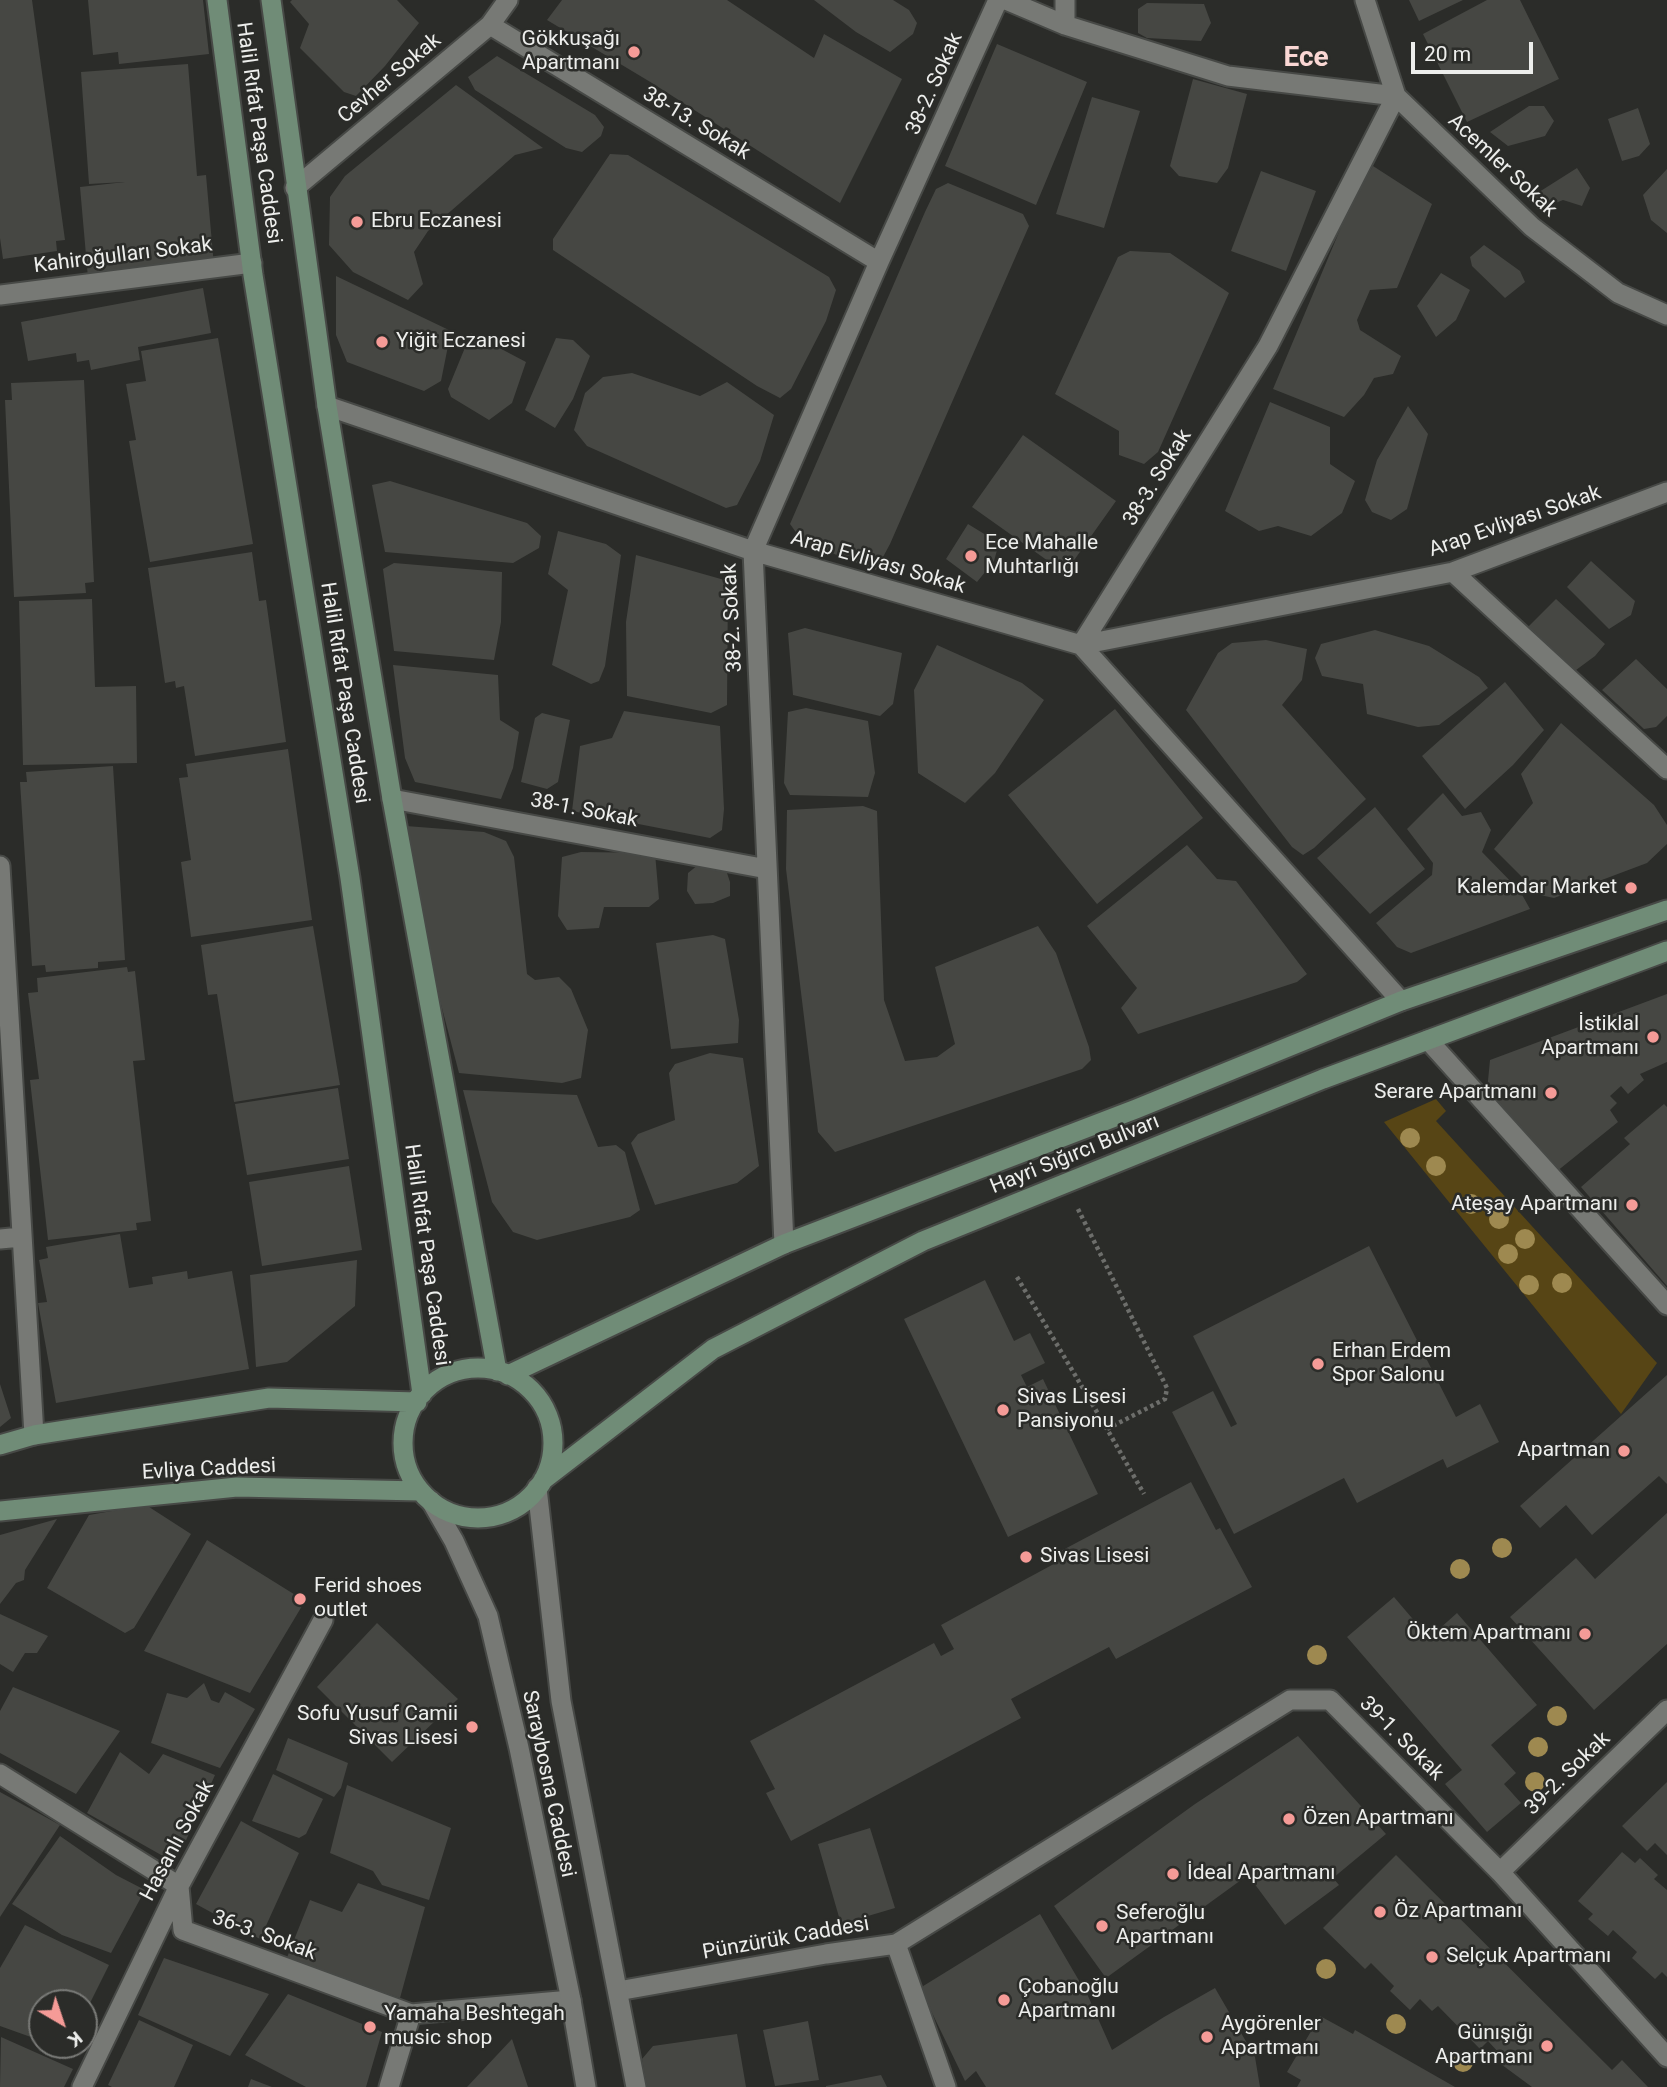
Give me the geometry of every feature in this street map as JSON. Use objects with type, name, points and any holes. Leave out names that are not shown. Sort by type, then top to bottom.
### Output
[{"type":"main road","name":"Halil Rıfat Paşa Caddesi","points":[[217,0],[252,263],[350,878],[419,1398]]},
{"type":"main road","name":"Halil Rıfat Paşa Caddesi","points":[[271,0],[327,406],[392,799],[502,1373]]},
{"type":"main road","name":"Hayri Sığırcı Bulvarı","points":[[502,1373],[784,1244],[1136,1109],[1401,1001],[1667,910]]},
{"type":"main road","name":"Hayri Sığırcı Bulvarı","points":[[540,1484],[713,1349],[923,1241],[1323,1079],[1667,951]]},
{"type":"main road","points":[[462,1370],[502,1373],[528,1387],[547,1413],[553,1442],[551,1462],[540,1484],[526,1501],[514,1509],[491,1517],[461,1516],[444,1510],[426,1496],[410,1475],[404,1444],[405,1427],[419,1398],[434,1383],[462,1370]]},
{"type":"main road","points":[[0,1445],[33,1435],[269,1398],[419,1398]]},
{"type":"main road","name":"Evliya Caddesi","points":[[0,1511],[237,1487],[426,1496]]},
{"type":"street","name":"Cevher Sokak","points":[[295,188],[490,25],[508,0]]},
{"type":"street","name":"38-2. Sokak","points":[[784,1244],[753,551],[879,262],[998,0]]},
{"type":"street","points":[[1006,0],[1065,25],[1228,76],[1396,96]]},
{"type":"street","points":[[1065,0],[1065,25]]},
{"type":"street","name":"Acemler Sokak","points":[[1365,0],[1396,96],[1532,227],[1618,293],[1667,315]]},
{"type":"street","name":"38-13. Sokak","points":[[490,25],[879,262]]},
{"type":"street","name":"38-3. Sokak","points":[[1081,645],[1268,345],[1396,96]]},
{"type":"street","name":"Kahiroğulları Sokak","points":[[0,295],[252,263]]},
{"type":"street","name":"Arap Evliyası Sokak","points":[[327,406],[753,551],[1081,645],[1453,572],[1667,492]]},
{"type":"street","points":[[1453,572],[1667,769]]},
{"type":"street","points":[[1081,645],[1401,1001]]},
{"type":"street","name":"38-1. Sokak","points":[[392,799],[767,869]]},
{"type":"street","points":[[0,866],[6,1083],[21,1237],[33,1435]]},
{"type":"street","points":[[1428,1040],[1667,1305]]},
{"type":"street","points":[[0,1239],[21,1237]]},
{"type":"street","name":"Saraybosna Caddesi","points":[[540,1484],[561,1701],[635,2087]]},
{"type":"street","name":"Saraybosna Caddesi","points":[[426,1496],[454,1541],[488,1616],[519,1748],[571,2000],[586,2087]]},
{"type":"street","name":"Hasanlı Sokak","points":[[82,2087],[179,1886],[323,1620]]},
{"type":"street","name":"39-1. Sokak","points":[[896,1944],[1290,1700],[1330,1700],[1500,1872],[1667,2057]]},
{"type":"street","name":"39-2. Sokak","points":[[1500,1872],[1667,1710]]},
{"type":"street","points":[[0,1774],[179,1886]]},
{"type":"street","name":"36-3. Sokak","points":[[179,1886],[183,1930],[411,2014]]},
{"type":"street","name":"Pünzürük Caddesi","points":[[618,1991],[896,1944],[946,2087]]},
{"type":"street","points":[[389,2087],[411,2014],[571,2000]]},
{"type":"path","points":[[1065,1184],[1167,1388],[1165,1399],[1107,1429]]},
{"type":"path","points":[[1017,1277],[1144,1494]]},
{"type":"shaded area","points":[[1436,1099],[1446,1111],[1436,1121],[1657,1363],[1621,1414],[1384,1122]]},
{"type":"building","points":[[0,0],[32,0],[65,240],[56,241],[57,251],[3,259],[0,238]]},
{"type":"building","points":[[88,0],[203,0],[209,54],[119,64],[118,52],[93,55]]},
{"type":"building","points":[[397,0],[419,23],[385,66],[356,96],[344,92],[300,48],[309,24],[290,2]]},
{"type":"building","points":[[562,0],[727,0],[814,58],[824,34],[902,79],[840,203],[652,83],[547,20]]},
{"type":"building","points":[[814,0],[893,0],[909,10],[917,23],[913,34],[890,52],[856,32]]},
{"type":"building","points":[[1409,0],[1463,0],[1419,21]]},
{"type":"building","points":[[1487,0],[1520,0],[1559,79],[1467,122],[1423,34]]},
{"type":"building","points":[[1147,3],[1204,4],[1211,23],[1201,41],[1147,38],[1138,33],[1138,9]]},
{"type":"building","points":[[997,44],[1087,82],[1036,205],[945,166]]},
{"type":"building","points":[[497,56],[595,115],[604,127],[601,136],[582,152],[566,148],[475,90],[468,77]]},
{"type":"building","points":[[188,64],[197,176],[206,175],[214,266],[88,278],[80,187],[125,182],[89,184],[81,72]]},
{"type":"building","points":[[1193,79],[1247,94],[1228,168],[1217,183],[1179,176],[1170,166]]},
{"type":"building","points":[[456,85],[543,148],[515,155],[428,231],[414,252],[423,284],[408,300],[353,272],[329,245],[330,197],[345,176]]},
{"type":"building","points":[[1092,97],[1140,111],[1104,228],[1056,214]]},
{"type":"building","points":[[1529,106],[1544,106],[1554,121],[1545,136],[1508,146],[1490,132]]},
{"type":"building","points":[[1638,108],[1650,144],[1639,156],[1622,161],[1608,119]]},
{"type":"building","points":[[610,154],[628,155],[829,277],[836,290],[826,321],[791,389],[780,398],[757,386],[553,250],[553,239]]},
{"type":"building","points":[[1373,166],[1432,204],[1397,288],[1370,290],[1357,320],[1360,330],[1401,356],[1393,374],[1374,378],[1364,395],[1344,417],[1273,389],[1350,206]]},
{"type":"building","points":[[1577,168],[1590,188],[1582,206],[1563,200],[1538,210],[1528,199]]},
{"type":"building","points":[[1667,169],[1667,233],[1651,220],[1643,195]]},
{"type":"building","points":[[1261,171],[1316,191],[1286,271],[1231,251]]},
{"type":"building","points":[[948,183],[1023,214],[1029,226],[890,544],[876,570],[803,542],[790,524],[925,212],[936,189]]},
{"type":"building","points":[[1484,245],[1520,271],[1525,282],[1505,298],[1472,266],[1470,257]]},
{"type":"building","points":[[1130,251],[1170,253],[1229,293],[1158,452],[1144,464],[1119,455],[1119,431],[1055,394],[1118,257]]},
{"type":"building","points":[[1441,273],[1470,290],[1456,320],[1436,337],[1417,306]]},
{"type":"building","points":[[336,276],[451,331],[441,381],[424,391],[347,362],[336,335]]},
{"type":"building","points":[[203,288],[211,333],[138,347],[140,360],[91,370],[89,360],[77,362],[76,353],[28,361],[21,322]]},
{"type":"building","points":[[471,333],[526,362],[512,403],[489,420],[451,397],[448,389]]},
{"type":"building","points":[[218,338],[253,544],[150,562],[129,441],[136,440],[126,384],[146,381],[141,351]]},
{"type":"building","points":[[556,338],[573,340],[590,356],[573,399],[555,428],[525,410]]},
{"type":"building","points":[[632,373],[700,396],[727,382],[774,415],[760,461],[737,505],[726,508],[587,446],[574,430],[585,393],[603,377]]},
{"type":"building","points":[[84,380],[94,582],[85,583],[86,593],[14,597],[5,400],[12,400],[11,383]]},
{"type":"building","points":[[1270,402],[1330,427],[1330,464],[1355,481],[1342,513],[1311,536],[1278,526],[1259,531],[1225,511]]},
{"type":"building","points":[[1408,406],[1428,434],[1407,509],[1391,520],[1372,512],[1365,500],[1377,460]]},
{"type":"building","points":[[1023,435],[1116,501],[1065,573],[972,507]]},
{"type":"building","points":[[390,481],[527,523],[541,536],[539,548],[513,563],[385,552],[372,485]]},
{"type":"building","points":[[968,524],[999,543],[994,561],[977,582],[946,559]]},
{"type":"building","points":[[558,531],[606,544],[621,555],[605,666],[599,681],[591,684],[552,665],[568,590],[548,574]]},
{"type":"building","points":[[252,552],[259,601],[266,600],[286,742],[195,756],[184,686],[176,688],[175,681],[165,683],[148,568]]},
{"type":"building","points":[[636,555],[728,581],[727,705],[711,713],[627,696],[626,622]]},
{"type":"building","points":[[1591,561],[1635,601],[1631,615],[1609,629],[1567,587]]},
{"type":"building","points":[[394,563],[502,572],[501,622],[494,660],[394,651],[383,569]]},
{"type":"building","points":[[92,599],[95,687],[136,686],[137,763],[23,765],[19,601]]},
{"type":"building","points":[[1556,599],[1605,644],[1595,656],[1572,673],[1522,633]]},
{"type":"building","points":[[805,628],[902,653],[893,704],[880,716],[793,695],[788,633]]},
{"type":"building","points":[[1375,630],[1429,646],[1479,677],[1488,688],[1439,725],[1418,727],[1367,714],[1363,684],[1322,676],[1315,658],[1321,644]]},
{"type":"building","points":[[1266,640],[1307,649],[1302,680],[1282,705],[1366,799],[1303,855],[1292,847],[1186,710],[1218,653],[1232,643]]},
{"type":"building","points":[[937,645],[1022,683],[1044,700],[995,773],[965,803],[918,773],[914,690]]},
{"type":"building","points":[[1636,659],[1667,689],[1667,716],[1656,727],[1644,729],[1602,690]]},
{"type":"building","points":[[393,665],[498,675],[500,720],[519,732],[513,768],[501,799],[415,782],[405,758]]},
{"type":"building","points":[[1505,682],[1544,730],[1513,765],[1465,809],[1422,756]]},
{"type":"building","points":[[806,708],[868,721],[875,773],[868,797],[790,795],[784,783],[788,712]]},
{"type":"building","points":[[1115,709],[1203,818],[1097,904],[1008,795]]},
{"type":"building","points":[[624,711],[720,726],[724,809],[722,830],[710,838],[572,811],[580,746],[612,738]]},
{"type":"building","points":[[542,713],[570,720],[558,782],[547,789],[521,782],[535,718]]},
{"type":"building","points":[[1561,723],[1654,805],[1667,825],[1667,844],[1647,863],[1554,898],[1540,895],[1494,849],[1533,803],[1521,774]]},
{"type":"building","points":[[288,749],[312,920],[191,937],[181,862],[191,860],[179,778],[188,777],[186,764]]},
{"type":"building","points":[[113,766],[125,960],[98,962],[98,968],[46,972],[45,965],[32,966],[20,782],[27,782],[26,772]]},
{"type":"building","points":[[1443,793],[1462,816],[1481,812],[1491,830],[1482,852],[1520,891],[1530,909],[1411,953],[1397,947],[1376,923],[1432,875],[1433,863],[1407,829]]},
{"type":"building","points":[[863,806],[877,811],[884,1000],[905,1061],[937,1057],[955,1044],[935,967],[1038,926],[1056,953],[1089,1047],[1091,1060],[1082,1069],[835,1152],[818,1132],[786,869],[787,810]]},
{"type":"building","points":[[1375,807],[1425,869],[1370,914],[1317,858]]},
{"type":"building","points":[[406,826],[484,832],[506,841],[514,857],[527,974],[535,980],[559,977],[571,989],[588,1030],[581,1078],[562,1083],[459,1073],[421,928]]},
{"type":"building","points":[[1187,845],[1217,879],[1236,881],[1307,974],[1297,982],[1138,1034],[1121,1008],[1137,988],[1087,926]]},
{"type":"building","points":[[581,852],[655,853],[659,899],[649,907],[604,907],[599,928],[567,930],[558,916],[562,857]]},
{"type":"building","points":[[724,864],[730,882],[730,896],[713,903],[695,904],[687,891],[688,873],[698,865]]},
{"type":"building","points":[[313,926],[340,1085],[234,1102],[217,994],[208,995],[201,945]]},
{"type":"building","points":[[713,935],[725,939],[739,1020],[738,1043],[671,1049],[656,943]]},
{"type":"building","points":[[127,967],[128,972],[135,971],[145,1060],[133,1061],[151,1221],[136,1223],[137,1230],[48,1240],[30,1080],[39,1079],[28,993],[38,992],[37,978]]},
{"type":"building","name":"Serare Apartmanı","points":[[1667,994],[1667,1062],[1640,1074],[1644,1080],[1628,1094],[1621,1086],[1610,1096],[1617,1103],[1610,1110],[1618,1122],[1556,1172],[1487,1091],[1490,1060]]},
{"type":"building","points":[[710,1053],[743,1058],[759,1166],[737,1183],[655,1205],[631,1143],[638,1134],[675,1120],[669,1073],[675,1064]]},
{"type":"building","points":[[338,1088],[349,1159],[247,1175],[235,1104]]},
{"type":"building","points":[[463,1090],[577,1095],[598,1147],[616,1145],[625,1152],[640,1210],[630,1217],[537,1240],[513,1232],[492,1202]]},
{"type":"building","name":"Ateşay Apartmanı","points":[[1664,1104],[1667,1107],[1667,1286],[1581,1187],[1630,1144],[1624,1138]]},
{"type":"building","points":[[349,1166],[362,1250],[262,1266],[249,1182]]},
{"type":"building","points":[[120,1234],[129,1288],[153,1284],[152,1277],[187,1271],[188,1279],[232,1271],[249,1369],[56,1403],[38,1303],[47,1302],[39,1260],[48,1258],[46,1247]]},
{"type":"building","name":"Erhan Erdem Spor Salonu","points":[[1369,1246],[1456,1417],[1480,1404],[1499,1442],[1447,1468],[1443,1459],[1357,1503],[1344,1478],[1234,1534],[1172,1412],[1213,1391],[1231,1427],[1237,1424],[1193,1336]]},
{"type":"building","points":[[357,1260],[355,1306],[287,1362],[256,1367],[250,1275]]},
{"type":"building","name":"Sivas Lisesi Pansiyonu","points":[[985,1280],[1014,1341],[1030,1333],[1045,1363],[1021,1375],[1027,1387],[1043,1379],[1098,1494],[1008,1537],[904,1319]]},
{"type":"building","name":"Apartman","points":[[1667,1375],[1667,1484],[1659,1476],[1592,1535],[1566,1505],[1540,1528],[1520,1506]]},
{"type":"building","points":[[0,1384],[11,1418],[0,1427]]},
{"type":"building","name":"Sivas Lisesi","points":[[1191,1482],[1216,1530],[1220,1528],[1252,1587],[1116,1659],[1109,1647],[1011,1699],[1021,1718],[791,1841],[766,1793],[775,1789],[750,1741],[934,1643],[941,1656],[954,1649],[941,1625],[1063,1559],[1059,1552]]},
{"type":"building","points":[[146,1505],[191,1534],[134,1628],[125,1633],[47,1588],[89,1515]]},
{"type":"building","name":"Öktem Apartmanı","points":[[1667,1513],[1667,1644],[1594,1710],[1510,1617],[1576,1558],[1595,1579]]},
{"type":"building","points":[[57,1519],[25,1570],[24,1580],[16,1583],[0,1604],[0,1535]]},
{"type":"building","points":[[207,1540],[305,1601],[250,1693],[144,1651]]},
{"type":"building","points":[[1394,1597],[1429,1638],[1457,1613],[1537,1705],[1491,1745],[1516,1773],[1504,1784],[1521,1803],[1487,1832],[1445,1784],[1462,1770],[1347,1637]]},
{"type":"building","points":[[0,1614],[48,1636],[37,1653],[25,1653],[13,1672],[0,1664]]},
{"type":"building","points":[[377,1623],[458,1699],[392,1762],[317,1687]]},
{"type":"building","points":[[204,1683],[211,1700],[219,1703],[225,1692],[255,1709],[220,1768],[151,1743],[167,1693],[187,1698]]},
{"type":"building","points":[[13,1687],[120,1731],[76,1794],[0,1753],[0,1711]]},
{"type":"building","points":[[1298,1736],[1386,1834],[1333,1878],[1339,1885],[1285,1925],[1248,1875],[1106,1978],[1054,1906],[1195,1804]]},
{"type":"building","points":[[288,1738],[348,1763],[341,1788],[334,1797],[276,1770]]},
{"type":"building","points":[[120,1752],[149,1774],[163,1754],[215,1775],[183,1847],[170,1860],[87,1813]]},
{"type":"building","points":[[273,1774],[323,1799],[306,1834],[299,1838],[252,1821]]},
{"type":"building","points":[[1667,1782],[1667,1855],[1655,1843],[1647,1851],[1622,1826]]},
{"type":"building","points":[[347,1785],[451,1828],[429,1900],[382,1885],[373,1871],[330,1853]]},
{"type":"building","points":[[0,1792],[60,1825],[0,1917]]},
{"type":"building","points":[[241,1821],[299,1853],[260,1939],[196,1904]]},
{"type":"building","points":[[870,1828],[895,1908],[841,1924],[818,1844]]},
{"type":"building","points":[[60,1836],[116,1875],[145,1890],[111,1953],[62,1935],[12,1904]]},
{"type":"building","points":[[1622,1852],[1635,1863],[1640,1858],[1658,1875],[1654,1879],[1667,1890],[1667,1977],[1662,1972],[1655,1979],[1632,1958],[1637,1952],[1613,1930],[1608,1936],[1588,1919],[1593,1914],[1578,1901]]},
{"type":"building","points":[[1396,1855],[1612,2070],[1622,2060],[1648,2087],[1532,2087],[1494,2059],[1499,2053],[1488,2041],[1480,2049],[1438,2006],[1432,2011],[1420,1999],[1410,2010],[1390,1991],[1394,1986],[1371,1963],[1365,1969],[1323,1928]]},
{"type":"building","points":[[358,1883],[425,1907],[400,1998],[286,1960],[310,1900],[342,1912]]},
{"type":"building","points":[[1040,1914],[1088,1996],[1112,2050],[1215,1988],[1255,2057],[1260,2087],[986,2087],[976,2071],[965,2081],[920,1988]]},
{"type":"building","points":[[25,1925],[109,1965],[97,1989],[28,1989],[28,2036],[0,2026],[0,1968]]},
{"type":"building","points":[[164,1958],[269,1994],[230,2056],[138,2015]]},
{"type":"building","points":[[288,1994],[382,2032],[366,2087],[306,2087],[245,2055]]},
{"type":"building","points":[[1320,2016],[1353,2034],[1355,2030],[1455,2087],[1297,2087],[1301,2080],[1287,2072]]},
{"type":"building","points":[[139,2020],[193,2045],[174,2087],[108,2085]]},
{"type":"building","points":[[808,2021],[819,2080],[775,2086],[763,2030]]},
{"type":"building","points":[[737,2034],[746,2087],[647,2087],[642,2059],[653,2046]]},
{"type":"building","points":[[1,2037],[28,2049],[28,2059],[50,2059],[73,2069],[64,2087],[0,2087]]},
{"type":"building","points":[[512,2039],[528,2087],[467,2087]]},
{"type":"building","points":[[881,2075],[887,2087],[826,2087],[826,2086]]},
{"type":"building","points":[[251,2079],[272,2087],[248,2087]]},
{"type":"place","name":"Gökkuşağı Apartmanı","points":[[634,52]]},
{"type":"place","name":"Ebru Eczanesi","points":[[357,222]]},
{"type":"place","name":"Yiğit Eczanesi","points":[[382,342]]},
{"type":"place","name":"Ece Mahalle Muhtarlığı","points":[[971,556]]},
{"type":"place","name":"Kalemdar Market","points":[[1631,888]]},
{"type":"place","name":"İstiklal Apartmanı","points":[[1653,1037]]},
{"type":"place","name":"Serare Apartmanı","points":[[1551,1093]]},
{"type":"place","name":"Ateşay Apartmanı","points":[[1632,1205]]},
{"type":"place","name":"Erhan Erdem Spor Salonu","points":[[1318,1364]]},
{"type":"place","name":"Sivas Lisesi Pansiyonu","points":[[1003,1410]]},
{"type":"place","name":"Apartman","points":[[1624,1451]]},
{"type":"place","name":"Sivas Lisesi","points":[[1026,1557]]},
{"type":"place","name":"Ferid shoes outlet","points":[[300,1599]]},
{"type":"place","name":"Öktem Apartmanı","points":[[1585,1634]]},
{"type":"place","name":"Sofu Yusuf Camii Sivas Lisesi","points":[[472,1727]]},
{"type":"place","name":"Özen Apartmanı","points":[[1289,1819]]},
{"type":"place","name":"İdeal Apartmanı","points":[[1173,1874]]},
{"type":"place","name":"Öz Apartmanı","points":[[1380,1912]]},
{"type":"place","name":"Seferoğlu Apartmanı","points":[[1102,1926]]},
{"type":"place","name":"Selçuk Apartmanı","points":[[1432,1957]]},
{"type":"place","name":"Çobanoğlu Apartmanı","points":[[1004,2000]]},
{"type":"place","name":"Yamaha Beshtegah music shop","points":[[370,2027]]},
{"type":"place","name":"Aygörenler Apartmanı","points":[[1207,2037]]},
{"type":"place","name":"Günışığı Apartmanı","points":[[1547,2046]]},
{"type":"district","name":"Ece","points":[[1306,59]]}]
